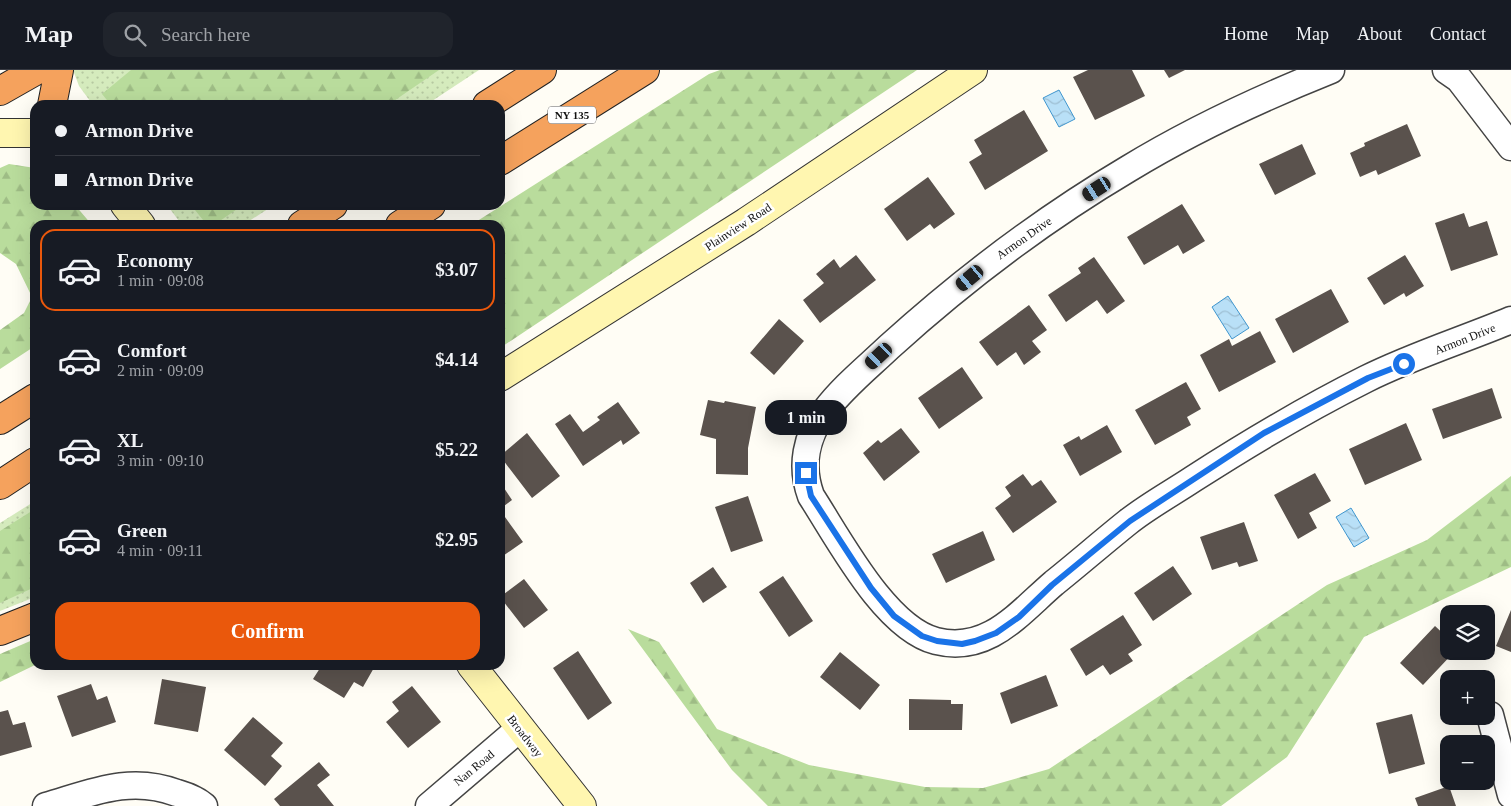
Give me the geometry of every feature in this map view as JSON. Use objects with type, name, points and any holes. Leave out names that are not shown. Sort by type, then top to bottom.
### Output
[{"type":"highway","points":[[0,91],[37,70]]},
{"type":"highway","points":[[53,100],[59,70]]},
{"type":"highway","points":[[495,100],[542,70]]},
{"type":"highway","name":"NY 135","points":[[505,158],[645,70]]},
{"type":"highway","points":[[310,220],[324,210]]},
{"type":"highway","points":[[408,220],[423,210]]},
{"type":"highway","points":[[0,420],[30,401]]},
{"type":"highway","points":[[0,485],[30,465]]},
{"type":"highway","points":[[0,631],[30,619]]},
{"type":"street","name":"Plainview Road","points":[[505,374],[746,222],[973,70]]},
{"type":"street","name":"Armon Drive","points":[[1331,70],[1299,76],[1152,156],[1035,228],[983,267],[906,332],[853,380],[824,411],[808,445],[804,460],[807,486],[811,496],[871,588],[894,616],[922,636],[937,641],[962,644],[996,633],[1019,617],[1052,585],[1130,521],[1264,433],[1368,378],[1511,320]]},
{"type":"street","points":[[1446,70],[1459,79],[1511,147]]},
{"type":"street","points":[[0,133],[30,133]]},
{"type":"street","name":"Broadway","points":[[475,670],[519,729],[582,806]]},
{"type":"street","points":[[1493,725],[1511,795]]},
{"type":"street","name":"Nan Road","points":[[429,806],[519,729]]},
{"type":"street","points":[[46,806],[112,787],[132,784],[160,786],[197,800],[204,806]]},
{"type":"green space","points":[[73,70],[479,70],[434,100],[89,100],[79,86]]},
{"type":"green space","points":[[131,70],[439,70],[395,100],[107,100],[102,94]]},
{"type":"green space","points":[[720,70],[917,70],[505,345],[505,220],[479,220],[495,210],[505,210],[505,203],[709,74]]},
{"type":"green space","points":[[9,164],[30,167],[30,210],[79,210],[88,220],[30,220],[30,293],[16,264],[0,253],[0,168]]},
{"type":"green space","points":[[171,210],[266,210],[251,220],[178,220]]},
{"type":"green space","points":[[195,210],[236,210],[221,220],[203,220]]},
{"type":"green space","points":[[30,301],[30,349],[0,369],[0,330],[24,313]]},
{"type":"green space","points":[[1511,476],[1511,567],[1364,637],[1287,757],[1221,806],[768,806],[732,770],[628,629],[659,642],[717,729],[809,765],[925,787],[983,788],[1049,769],[1327,585],[1427,540]]},
{"type":"green space","points":[[30,504],[30,599],[0,611],[0,523]]},
{"type":"green space","points":[[30,512],[30,589],[0,603],[0,531]]},
{"type":"green space","points":[[30,641],[30,667],[0,682],[0,654]]},
{"type":"water","points":[[1059,90],[1075,119],[1059,127],[1043,98]]},
{"type":"water","points":[[1228,296],[1249,328],[1232,339],[1212,307]]},
{"type":"water","points":[[1351,508],[1369,538],[1354,547],[1336,517]]},
{"type":"building","points":[[1088,70],[1132,70],[1145,96],[1095,120],[1073,77]]},
{"type":"building","points":[[1164,70],[1185,70],[1169,78]]},
{"type":"building","points":[[1024,110],[1048,151],[985,190],[969,162],[982,154],[974,140]]},
{"type":"building","points":[[1407,124],[1421,156],[1378,175],[1376,170],[1360,177],[1350,153],[1365,146],[1364,143]]},
{"type":"building","points":[[1302,144],[1316,174],[1275,195],[1259,164]]},
{"type":"building","points":[[928,177],[955,214],[934,229],[930,224],[907,241],[884,209]]},
{"type":"building","points":[[1182,204],[1205,241],[1183,254],[1178,245],[1144,265],[1127,237]]},
{"type":"building","points":[[1464,213],[1469,227],[1487,221],[1498,255],[1451,271],[1435,223]]},
{"type":"building","points":[[856,255],[876,280],[820,323],[803,300],[824,283],[816,274],[834,259],[840,268]]},
{"type":"building","points":[[1405,255],[1424,286],[1406,297],[1404,293],[1384,305],[1367,278]]},
{"type":"building","points":[[1094,257],[1125,301],[1107,314],[1097,300],[1066,322],[1048,295],[1081,273],[1078,268]]},
{"type":"building","points":[[1331,289],[1349,322],[1293,353],[1275,319]]},
{"type":"building","points":[[1029,305],[1047,330],[1032,341],[1041,352],[1024,365],[1016,352],[997,366],[979,342]]},
{"type":"building","points":[[779,319],[804,341],[774,375],[750,353]]},
{"type":"building","points":[[1260,331],[1276,362],[1219,392],[1200,355],[1229,339],[1232,346]]},
{"type":"building","points":[[962,367],[983,398],[939,429],[918,398]]},
{"type":"building","points":[[1186,382],[1201,409],[1187,417],[1191,425],[1155,445],[1135,410]]},
{"type":"building","points":[[1492,388],[1502,418],[1443,439],[1432,409]]},
{"type":"building","points":[[708,400],[756,407],[748,448],[748,475],[716,474],[716,439],[700,435]]},
{"type":"building","points":[[618,402],[640,433],[623,445],[621,440],[583,466],[555,424],[570,414],[583,432],[600,420],[597,417]]},
{"type":"building","points":[[1406,423],[1422,460],[1365,485],[1349,449]]},
{"type":"building","points":[[1107,425],[1122,452],[1080,476],[1063,445],[1079,436],[1081,440]]},
{"type":"building","points":[[901,428],[920,452],[884,481],[863,453],[878,440],[881,443]]},
{"type":"building","points":[[527,433],[560,476],[532,498],[505,463],[505,452]]},
{"type":"building","points":[[1315,473],[1331,501],[1309,513],[1317,528],[1298,539],[1274,495]]},
{"type":"building","points":[[1023,474],[1032,486],[1041,480],[1057,502],[1013,533],[995,508],[1011,496],[1005,487]]},
{"type":"building","points":[[505,490],[512,500],[505,505]]},
{"type":"building","points":[[748,496],[763,541],[731,552],[715,507]]},
{"type":"building","points":[[505,517],[523,542],[505,555]]},
{"type":"building","points":[[1244,522],[1258,561],[1239,567],[1237,562],[1212,570],[1200,537]]},
{"type":"building","points":[[983,531],[995,560],[946,583],[932,554]]},
{"type":"building","points":[[1173,566],[1192,594],[1153,621],[1134,593]]},
{"type":"building","points":[[713,567],[727,587],[703,603],[690,583]]},
{"type":"building","points":[[783,576],[813,621],[789,637],[759,592]]},
{"type":"building","points":[[524,579],[548,610],[524,628],[505,603],[505,593]]},
{"type":"building","points":[[1511,610],[1511,652],[1496,646]]},
{"type":"building","points":[[1123,615],[1142,645],[1128,654],[1133,661],[1110,675],[1103,665],[1086,676],[1070,649]]},
{"type":"building","points":[[1435,626],[1440,631],[1440,660],[1447,660],[1423,685],[1400,663]]},
{"type":"building","points":[[578,651],[612,703],[588,720],[553,668]]},
{"type":"building","points":[[840,652],[880,685],[860,710],[820,677]]},
{"type":"building","points":[[319,670],[373,670],[363,687],[354,682],[344,698],[313,679]]},
{"type":"building","points":[[1046,675],[1058,706],[1011,724],[1000,693]]},
{"type":"building","points":[[162,679],[206,687],[198,732],[154,724]]},
{"type":"building","points":[[91,684],[97,700],[107,696],[116,722],[72,737],[57,696]]},
{"type":"building","points":[[412,686],[441,722],[408,748],[386,722],[399,711],[392,702]]},
{"type":"building","points":[[909,699],[951,700],[951,704],[963,704],[962,730],[909,730]]},
{"type":"building","points":[[8,710],[13,725],[25,722],[32,747],[0,756],[0,712]]},
{"type":"building","points":[[1412,714],[1425,764],[1389,774],[1376,723]]},
{"type":"building","points":[[253,717],[283,743],[271,756],[282,766],[265,786],[224,750]]},
{"type":"building","points":[[319,762],[330,775],[317,785],[334,806],[280,806],[274,799]]},
{"type":"building","points":[[1440,789],[1450,790],[1456,806],[1418,806],[1415,798]]},
{"type":"route","points":[[806,473],[807,486],[811,496],[871,588],[894,616],[922,636],[937,641],[962,644],[996,633],[1019,617],[1052,585],[1130,521],[1264,433],[1368,378],[1404,364]]}]
